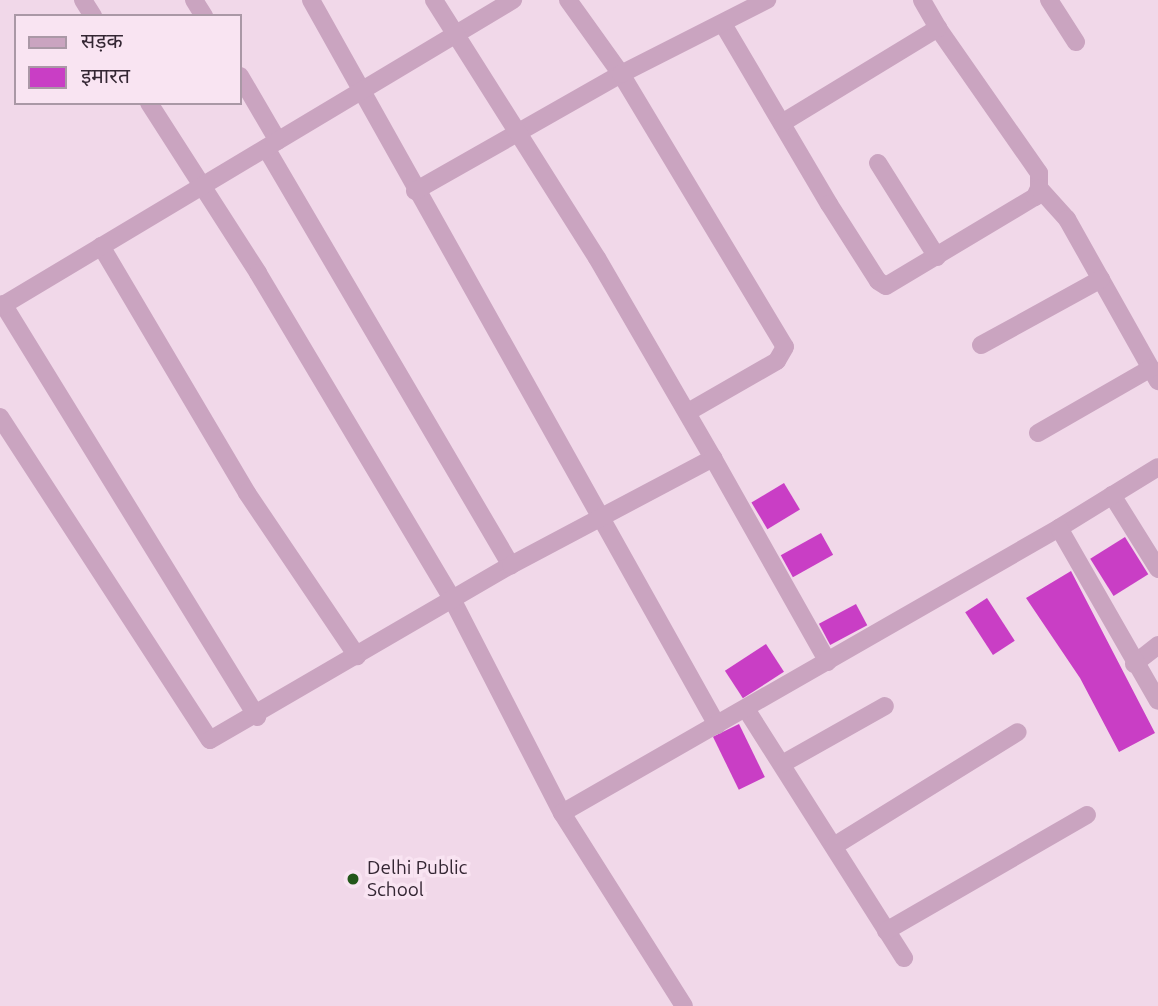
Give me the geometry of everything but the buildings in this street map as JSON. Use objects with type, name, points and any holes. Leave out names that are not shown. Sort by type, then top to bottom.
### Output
[{"type":"street","points":[[311,0],[415,191],[717,725]]},
{"type":"street","points":[[433,0],[517,131],[688,412],[828,662]]},
{"type":"street","points":[[257,717],[2,305],[513,0]]},
{"type":"street","points":[[568,0],[621,74],[785,347],[777,362],[688,412]]},
{"type":"street","points":[[415,191],[621,74],[767,0]]},
{"type":"street","points":[[723,24],[881,285],[895,283],[1035,197],[1039,188],[1039,173],[938,28],[922,0]]},
{"type":"street","points":[[1049,0],[1076,42]]},
{"type":"street","points":[[782,123],[938,28]]},
{"type":"street","points":[[242,80],[272,144],[511,565]]},
{"type":"street","points":[[150,105],[452,599],[562,813],[684,1006]]},
{"type":"street","points":[[878,163],[937,257]]},
{"type":"street","points":[[1038,433],[1154,375],[1067,219],[1039,188]]},
{"type":"street","points":[[102,246],[247,493],[357,656]]},
{"type":"street","points":[[981,345],[1101,279]]},
{"type":"street","points":[[0,416],[204,736],[216,740],[511,565],[599,516],[713,458]]},
{"type":"street","points":[[562,813],[1059,528],[1158,467]]},
{"type":"street","points":[[1112,495],[1158,569]]},
{"type":"street","points":[[1059,528],[1134,664],[1158,701]]},
{"type":"street","points":[[1134,664],[1158,645]]},
{"type":"street","points":[[782,764],[885,706]]},
{"type":"street","points":[[746,709],[904,958]]},
{"type":"street","points":[[834,846],[1018,732]]},
{"type":"street","points":[[886,931],[1087,815]]},
{"type":"place","name":"Delhi Public School","points":[[353,879]]}]
